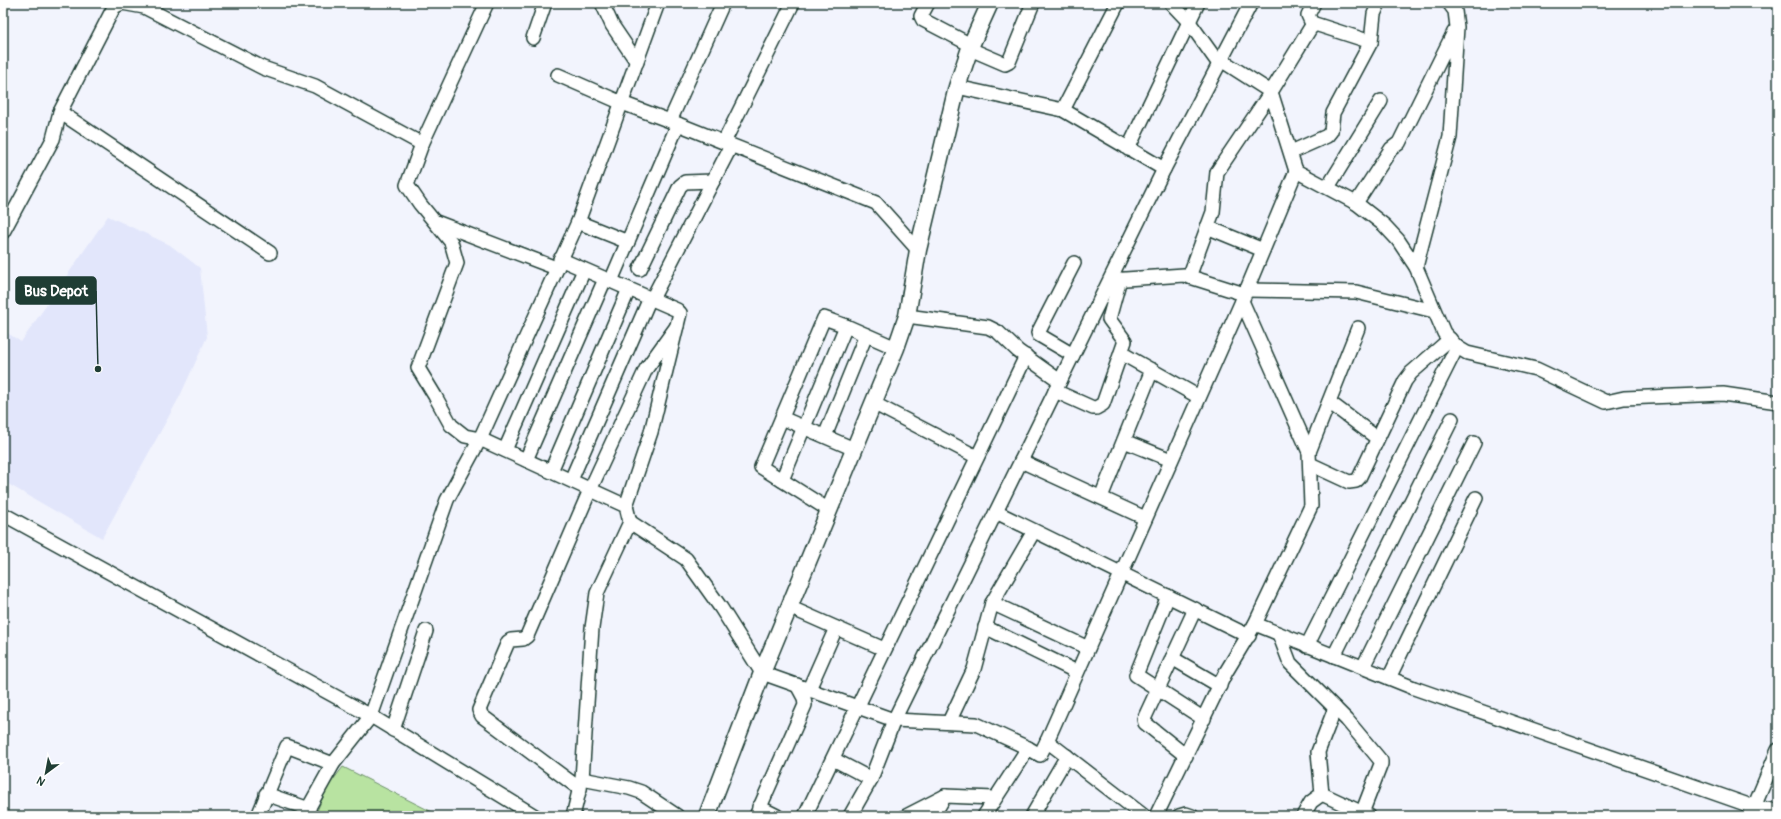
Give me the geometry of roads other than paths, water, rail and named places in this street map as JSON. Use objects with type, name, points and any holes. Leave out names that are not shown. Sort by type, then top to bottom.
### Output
[{"type":"street","points":[[3,232],[53,139],[60,112],[114,7],[122,3],[144,7],[263,68],[315,86],[422,144]]},
{"type":"street","points":[[487,3],[422,144],[407,184],[420,204],[451,242],[457,263],[418,368],[451,425],[465,436],[480,439],[626,506]]},
{"type":"street","points":[[533,38],[545,3]]},
{"type":"street","points":[[602,3],[612,25],[637,62]]},
{"type":"street","points":[[266,794],[306,812],[333,764],[371,716],[447,500],[480,439],[558,263],[578,222],[658,3]]},
{"type":"street","points":[[526,460],[608,280],[628,242],[722,3]]},
{"type":"street","points":[[570,480],[651,299],[713,181],[728,144],[793,3]]},
{"type":"street","points":[[928,3],[921,16],[923,20],[1005,64],[1009,62],[1033,3]]},
{"type":"street","points":[[707,816],[762,673],[896,348],[907,316],[918,250],[957,87],[971,47],[990,3]]},
{"type":"street","points":[[1063,110],[1118,3]]},
{"type":"street","points":[[630,522],[686,559],[721,608],[762,673],[856,708],[894,720],[976,724],[1040,755],[1244,295],[1296,171],[1271,92],[1220,62],[1172,3]]},
{"type":"street","points":[[1128,148],[1198,3]]},
{"type":"street","points":[[1313,26],[1308,15],[1314,3]]},
{"type":"street","points":[[1291,152],[1327,136],[1330,133],[1333,113],[1371,42],[1374,14],[1379,3]]},
{"type":"street","points":[[1416,267],[1450,137],[1457,27],[1455,11],[1449,3]]},
{"type":"street","points":[[850,816],[871,778],[894,720],[1073,355],[1115,279],[1164,169],[1220,62],[1246,4]]},
{"type":"street","points":[[1189,276],[1214,208],[1217,172],[1313,26],[1315,24],[1371,42]]},
{"type":"street","points":[[1356,203],[1391,149],[1399,143],[1457,27]]},
{"type":"street","points":[[558,75],[622,103],[674,122],[876,204],[918,250]]},
{"type":"street","points":[[957,87],[1063,110],[1164,169]]},
{"type":"street","points":[[1328,187],[1381,101]]},
{"type":"street","points":[[60,112],[270,253]]},
{"type":"street","points":[[1296,171],[1356,203],[1384,225],[1398,240],[1416,267],[1444,333],[1453,343],[1467,353],[1536,369],[1606,402],[1624,398],[1723,394],[1778,402]]},
{"type":"street","points":[[640,269],[680,186],[685,182],[713,181]]},
{"type":"street","points":[[434,222],[558,263],[584,270],[679,311],[680,314],[651,432],[626,506],[630,522],[597,593],[592,628],[581,784],[573,816]]},
{"type":"street","points":[[578,222],[628,242]]},
{"type":"street","points":[[1207,227],[1263,250]]},
{"type":"street","points":[[1073,355],[1038,333],[1074,263]]},
{"type":"street","points":[[505,450],[584,270]]},
{"type":"street","points":[[1115,279],[1178,275],[1189,276],[1244,295],[1356,292],[1434,311]]},
{"type":"street","points":[[907,316],[988,327],[998,332],[1058,386],[1093,408],[1100,407],[1103,404],[1125,340],[1110,321],[1109,316],[1115,279]]},
{"type":"street","points":[[551,471],[629,289]]},
{"type":"street","points":[[1156,816],[1226,672],[1255,624],[1311,506],[1309,458],[1244,295]]},
{"type":"street","points":[[829,510],[761,467],[824,318],[896,348]]},
{"type":"street","points":[[677,326],[646,370],[590,490],[527,636],[523,639],[511,640],[508,642],[480,710],[482,716],[581,784],[629,788],[641,792],[677,816]]},
{"type":"street","points":[[782,480],[846,326]]},
{"type":"street","points":[[1309,458],[1358,328]]},
{"type":"street","points":[[825,436],[866,335]]},
{"type":"street","points":[[1309,458],[1349,482],[1356,481],[1359,478],[1405,381],[1453,343]]},
{"type":"street","points":[[1307,646],[1453,343]]},
{"type":"street","points":[[1121,353],[1199,397]]},
{"type":"street","points":[[805,816],[1026,356]]},
{"type":"street","points":[[1101,497],[1152,370]]},
{"type":"street","points":[[1330,402],[1377,438]]},
{"type":"street","points":[[873,404],[977,457]]},
{"type":"street","points":[[578,408],[599,416]]},
{"type":"street","points":[[782,418],[854,450]]},
{"type":"street","points":[[1334,656],[1452,419]]},
{"type":"street","points":[[1124,441],[1171,460]]},
{"type":"street","points":[[1362,667],[1474,443]]},
{"type":"street","points":[[1021,461],[1145,518]]},
{"type":"street","points":[[1388,678],[1476,498]]},
{"type":"street","points":[[996,512],[1121,575],[1168,596],[1249,636]]},
{"type":"street","points":[[3,514],[371,716],[535,816]]},
{"type":"street","points":[[949,722],[974,670],[992,603],[1034,531]]},
{"type":"street","points":[[1168,596],[1136,674],[1204,719]]},
{"type":"street","points":[[992,603],[1088,648]]},
{"type":"street","points":[[789,607],[884,650]]},
{"type":"street","points":[[1186,756],[1144,721],[1144,717],[1195,609]]},
{"type":"street","points":[[1255,624],[1388,678],[1751,812],[1778,812]]},
{"type":"street","points":[[985,627],[1077,672]]},
{"type":"street","points":[[777,816],[758,812],[805,705],[803,687],[836,628]]},
{"type":"street","points":[[393,730],[426,631]]},
{"type":"street","points":[[1279,634],[1290,663],[1349,722],[1381,761],[1366,814],[1322,794]]},
{"type":"street","points":[[1172,658],[1220,686]]},
{"type":"street","points":[[1322,794],[1318,752],[1335,708]]},
{"type":"street","points":[[1047,740],[1144,816]]},
{"type":"street","points":[[258,816],[287,746],[333,764]]},
{"type":"street","points":[[984,816],[994,798],[1028,748]]},
{"type":"street","points":[[1751,812],[1778,750]]},
{"type":"street","points":[[1037,814],[1067,756]]},
{"type":"street","points":[[833,759],[871,778]]},
{"type":"street","points":[[1303,816],[1311,802],[1322,794]]},
{"type":"street","points":[[906,816],[945,796],[994,798]]},
{"type":"street","points":[[933,816],[945,796]]},
{"type":"street","points":[[1179,816],[1186,814],[1192,816]]},
{"type":"place","name":"Bus Depot","points":[[98,369]]}]
